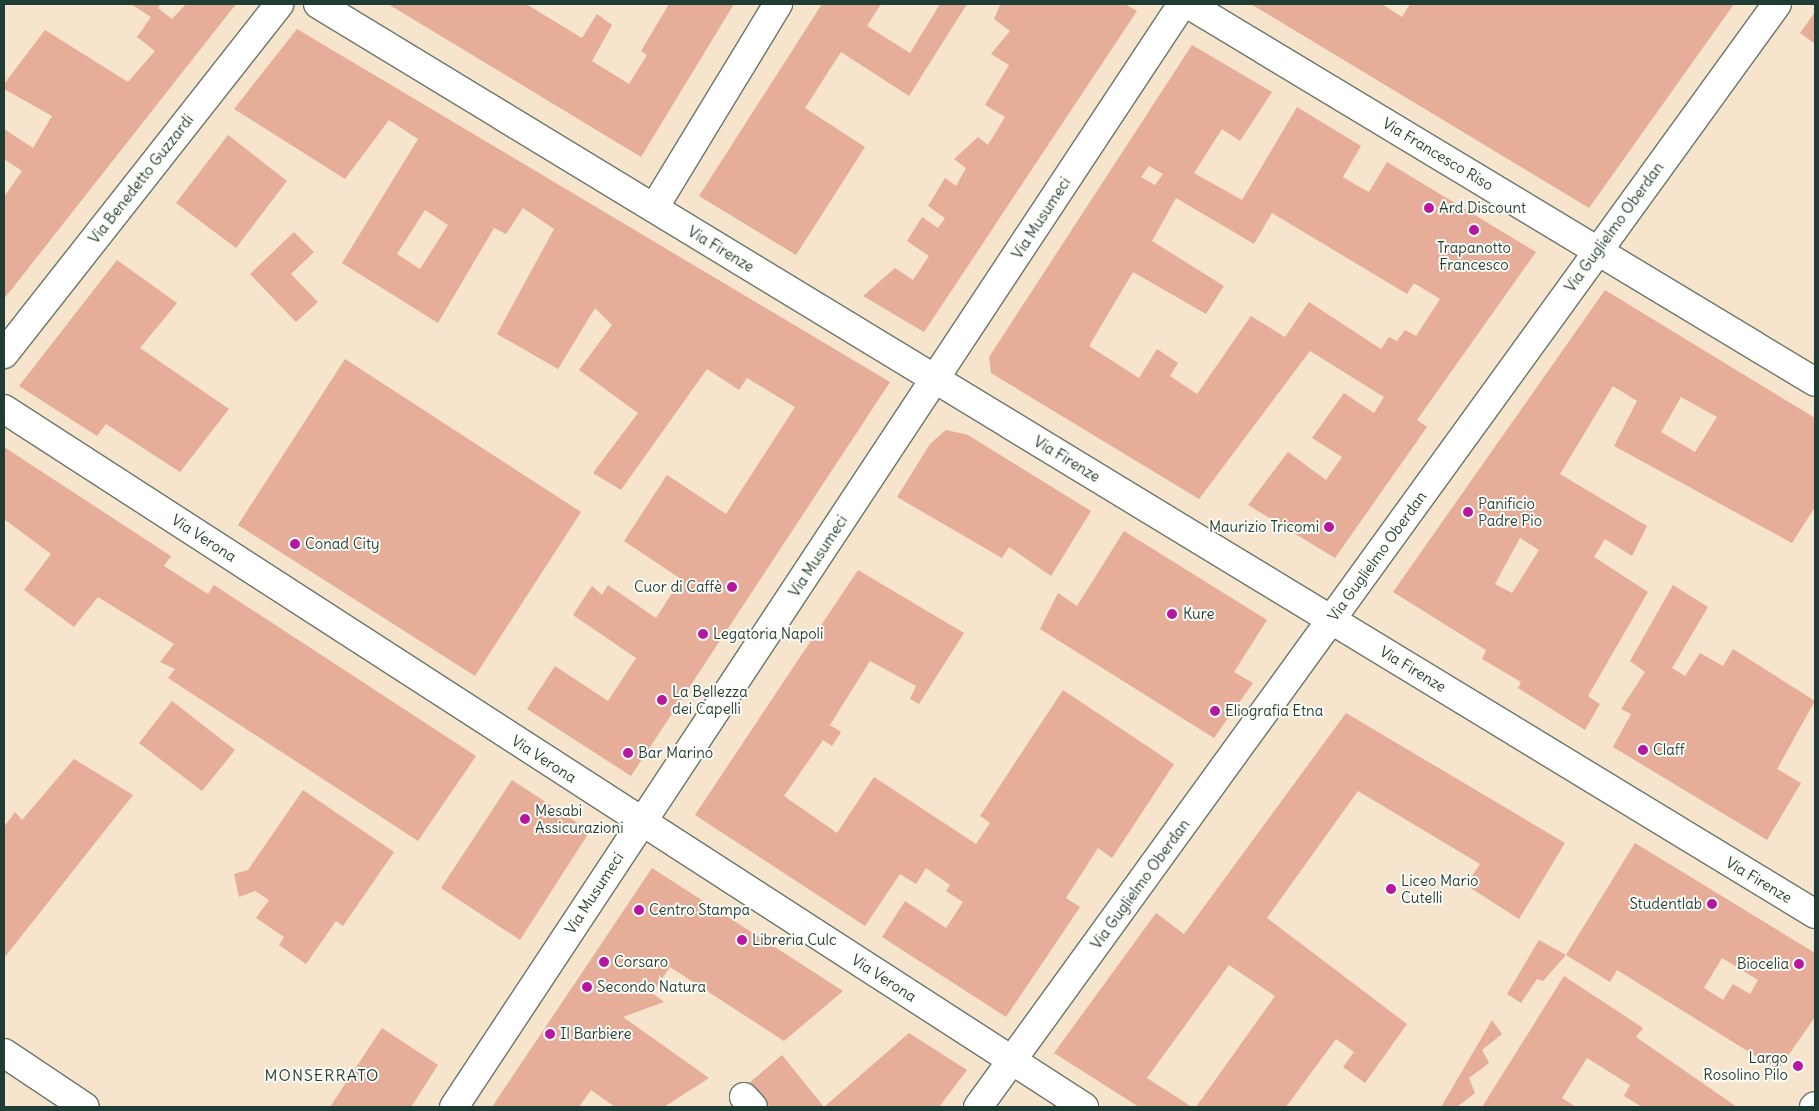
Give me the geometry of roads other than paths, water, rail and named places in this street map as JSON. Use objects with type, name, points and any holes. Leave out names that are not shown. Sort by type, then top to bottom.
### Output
[{"type":"street","name":"Via Benedetto Guzzardi","points":[[4,354],[279,4]]},
{"type":"street","name":"Via Firenze","points":[[318,4],[1815,914]]},
{"type":"street","points":[[654,208],[778,4]]},
{"type":"street","name":"Via Musumeci","points":[[454,1107],[1182,4]]},
{"type":"street","name":"Via Francesco Riso","points":[[1188,4],[1815,382]]},
{"type":"street","name":"Via Guglielmo Oberdan","points":[[978,1107],[1777,4]]},
{"type":"street","name":"Via Verona","points":[[4,409],[1084,1107]]},
{"type":"street","points":[[4,1053],[84,1107]]},
{"type":"place","name":"Ard Discount","points":[[1429,208]]},
{"type":"place","name":"Trapanotto Francesco","points":[[1474,230]]},
{"type":"place","name":"Panificio Padre Pio","points":[[1468,512]]},
{"type":"place","name":"Maurizio Tricomi","points":[[1329,527]]},
{"type":"place","name":"Conad City","points":[[295,544]]},
{"type":"place","name":"Cuor di Caffè","points":[[732,587]]},
{"type":"place","name":"Kure","points":[[1172,614]]},
{"type":"place","name":"Legatoria Napoli","points":[[703,634]]},
{"type":"place","name":"La Bellezza dei Capelli","points":[[662,700]]},
{"type":"place","name":"Eliografia Etna","points":[[1215,711]]},
{"type":"place","name":"Claff","points":[[1643,750]]},
{"type":"place","name":"Bar Marino","points":[[628,753]]},
{"type":"place","name":"Mesabi Assicurazioni","points":[[525,819]]},
{"type":"place","name":"Liceo Mario Cutelli","points":[[1391,889]]},
{"type":"place","name":"Studentlab","points":[[1712,904]]},
{"type":"place","name":"Centro Stampa","points":[[639,910]]},
{"type":"place","name":"Libreria Culc","points":[[742,940]]},
{"type":"place","name":"Corsaro","points":[[604,962]]},
{"type":"place","name":"Biocelia","points":[[1799,964]]},
{"type":"place","name":"Secondo Natura","points":[[587,987]]},
{"type":"place","name":"Il Barbiere","points":[[550,1034]]},
{"type":"place","name":"Largo Rosolino Pilo","points":[[1798,1066]]},
{"type":"district","name":"MONSERRATO","points":[[322,1075]]}]
